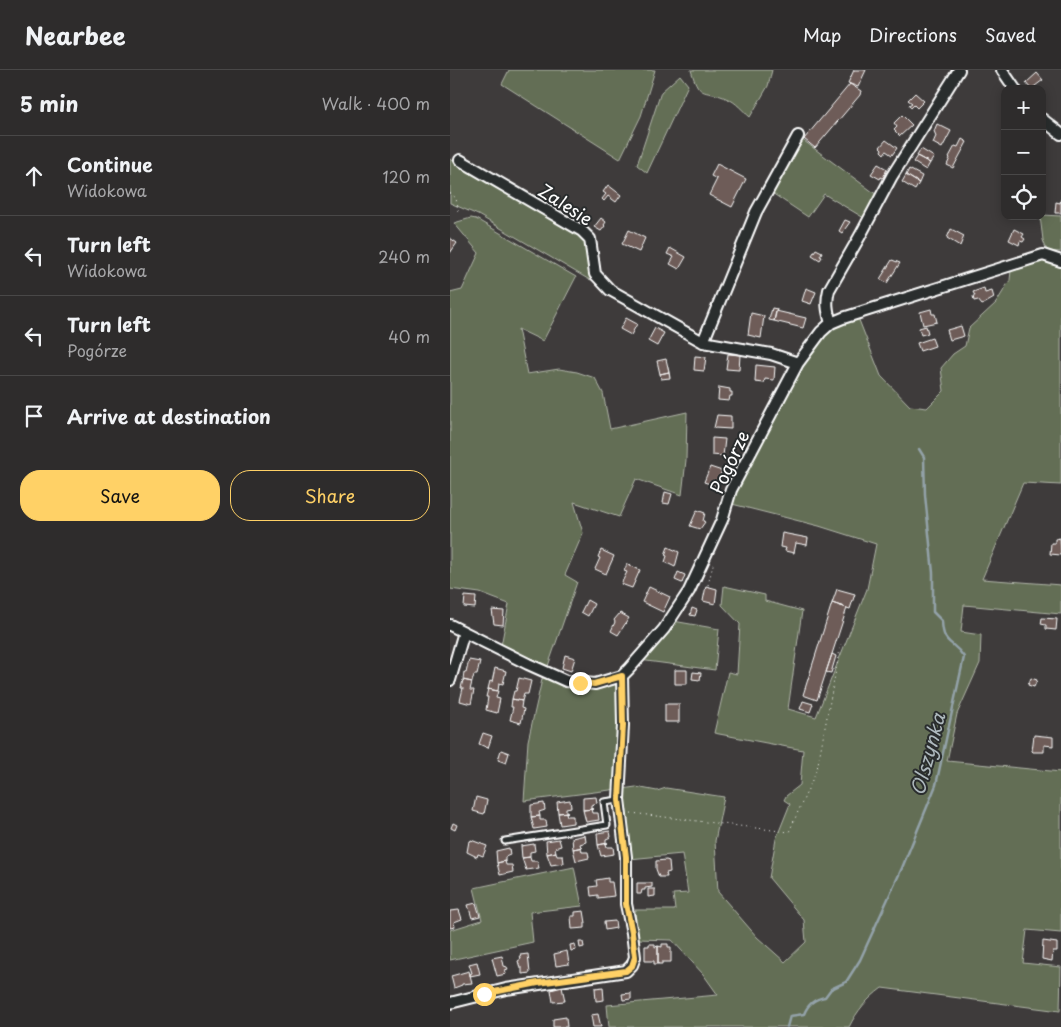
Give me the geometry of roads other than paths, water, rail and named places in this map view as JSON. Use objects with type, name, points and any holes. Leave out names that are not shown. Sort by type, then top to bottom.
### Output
[{"type":"street","points":[[831,323],[826,299],[829,290],[892,176],[959,70]]},
{"type":"street","points":[[1002,70],[1012,85]]},
{"type":"street","points":[[1046,122],[1061,134]]},
{"type":"street","points":[[703,342],[756,212],[798,136]]},
{"type":"street","name":"Zalesie","points":[[460,160],[582,231],[590,239],[595,274],[610,290],[703,342],[770,354],[798,363]]},
{"type":"street","name":"Pogórze","points":[[622,676],[664,629],[689,591],[722,520],[731,490],[798,363],[808,347],[831,323],[1043,255],[1061,261]]},
{"type":"street","points":[[450,625],[566,681],[594,684],[622,676],[623,725],[619,800],[626,857],[626,904],[635,957],[632,966],[626,971],[506,989],[450,1003]]},
{"type":"street","points":[[450,680],[464,632]]},
{"type":"lane","points":[[505,841],[608,825],[604,802],[619,800]]},
{"type":"waterway","name":"Olszynka","points":[[787,1027],[790,1016],[804,1014],[807,1007],[812,1003],[825,997],[831,989],[846,982],[860,960],[902,868],[936,785],[964,657],[946,639],[942,621],[933,612],[933,573],[925,495],[924,457],[919,449]]}]
